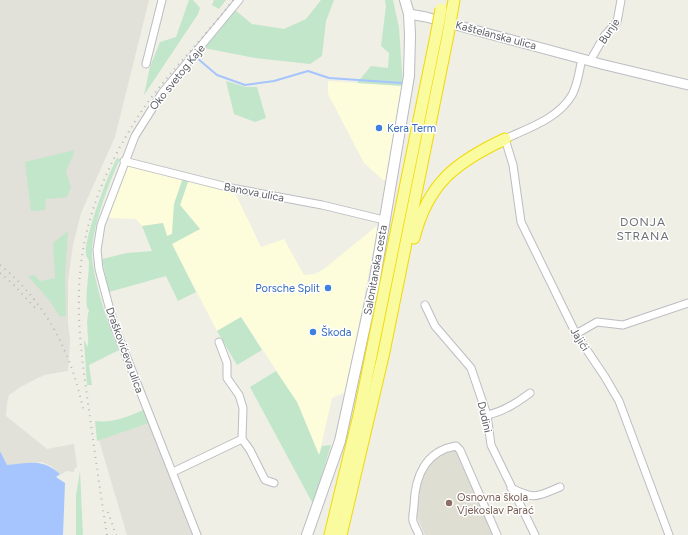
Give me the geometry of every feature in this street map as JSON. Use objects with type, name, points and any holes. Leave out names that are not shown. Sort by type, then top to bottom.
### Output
[{"type":"highway","points":[[330,535],[359,415],[437,31],[447,5]]},
{"type":"highway","points":[[341,535],[370,419],[448,35],[447,5]]},
{"type":"highway","points":[[401,266],[408,260],[417,226],[426,204],[440,182],[454,168],[465,160],[504,139]]},
{"type":"main road","name":"Salonitanska cesta","points":[[307,535],[340,441],[374,284],[410,76],[411,49],[409,14],[405,0]]},
{"type":"street","points":[[146,64],[162,0]]},
{"type":"street","name":"Oko svetog Kaje","points":[[124,161],[135,136],[162,93],[239,0]]},
{"type":"street","name":"Bunje","points":[[586,60],[617,22],[621,0]]},
{"type":"street","name":"Kaštelanska ulica","points":[[409,14],[426,17],[586,60],[688,85]]},
{"type":"street","points":[[504,139],[545,120],[563,106],[576,86],[586,60]]},
{"type":"street","name":"Jajići","points":[[504,139],[513,164],[521,222],[576,334],[605,377],[619,402],[669,535]]},
{"type":"street","name":"Banova ulica","points":[[124,161],[231,188],[322,205],[384,220]]},
{"type":"street","name":"Draškovićeva ulica","points":[[124,161],[101,225],[96,250],[98,269],[116,331],[174,472],[197,535]]},
{"type":"street","points":[[576,334],[597,322],[623,326],[688,303]]},
{"type":"street","name":"Dudini","points":[[425,305],[435,326],[471,368],[487,415],[491,445],[535,535]]},
{"type":"street","points":[[218,342],[226,363],[227,378],[239,395],[243,408],[242,439],[250,450],[265,480],[274,483]]},
{"type":"street","points":[[487,415],[498,413],[519,402],[530,393]]},
{"type":"street","points":[[174,472],[242,439]]},
{"type":"street","points":[[419,535],[413,520],[414,492],[422,467],[431,457],[449,447],[456,446],[460,450],[497,535]]},
{"type":"street","points":[[511,488],[527,496],[535,497],[560,487]]},
{"type":"shaded area","points":[[0,0],[149,0],[115,137],[81,213],[73,245],[68,280],[68,322],[70,341],[68,371],[44,375],[22,386],[9,395],[7,403],[6,416],[47,449],[74,444],[77,467],[74,469],[74,472],[67,471],[56,477],[60,474],[51,466],[42,462],[7,465],[0,451]]},
{"type":"shaded area","points":[[189,0],[193,0],[200,8],[198,14],[144,95],[150,67],[160,42],[176,37]]},
{"type":"shaded area","points":[[214,0],[226,0],[219,9],[212,5]]},
{"type":"shaded area","points":[[321,0],[334,0],[326,21],[322,56],[310,64],[255,58],[204,48],[235,10],[252,24],[284,29],[306,19]]},
{"type":"shaded area","points":[[385,0],[393,0],[399,28],[403,86],[357,83],[371,66],[388,68],[389,53],[381,46],[386,6]]},
{"type":"shaded area","points":[[226,81],[246,87],[257,87],[266,118],[255,122],[234,114]]},
{"type":"shaded area","points":[[328,81],[403,86],[388,180],[383,180],[364,163],[328,94]]},
{"type":"shaded area","points":[[75,150],[66,172],[71,187],[67,197],[46,199],[45,210],[31,211],[25,162]]},
{"type":"shaded area","points":[[117,158],[120,159],[106,193],[94,233],[92,256],[102,303],[119,350],[89,365],[92,385],[87,385],[84,340],[88,347],[87,319],[89,310],[87,308],[86,296],[89,260],[86,255],[86,246],[97,206]]},
{"type":"shaded area","points":[[126,164],[183,178],[174,204],[172,234],[167,236],[163,223],[142,226],[136,219],[107,218]]},
{"type":"shaded area","points":[[183,178],[189,179],[180,205],[200,229],[172,244],[196,292],[178,301],[166,276],[109,292],[102,259],[127,253],[152,251],[142,226],[163,223],[167,236],[172,234],[174,204]]},
{"type":"shaded area","points":[[189,179],[235,193],[261,247],[284,239],[304,275],[315,274],[325,268],[378,225],[346,392],[332,398],[319,455],[297,402],[241,317],[217,331],[172,244],[200,229],[180,205]]},
{"type":"shaded area","points":[[68,231],[65,276],[66,316],[60,317],[50,301],[28,276],[34,275],[40,281],[55,278],[53,243]]},
{"type":"shaded area","points":[[241,317],[262,350],[237,365],[217,331]]},
{"type":"shaded area","points":[[276,371],[297,402],[319,455],[322,446],[331,445],[313,504],[250,387]]},
{"type":"shaded area","points":[[143,410],[149,423],[97,441],[95,421],[120,419]]},
{"type":"shaded area","points":[[149,423],[195,535],[127,535],[99,440]]},
{"type":"shaded area","name":"Osnovna škola Vjekoslav Parać","points":[[454,449],[458,453],[494,535],[425,535],[417,517],[420,488],[425,467],[437,456]]},
{"type":"shaded area","points":[[80,471],[83,535],[76,535],[76,496]]},
{"type":"water","points":[[0,451],[7,465],[29,463],[41,464],[60,474],[56,477],[65,483],[63,535],[0,535]]},
{"type":"waterway","points":[[197,58],[217,75],[245,85],[274,81],[308,71],[329,78],[402,83]]},
{"type":"railway","points":[[107,535],[80,340],[80,277],[86,235],[101,187],[115,156],[132,126],[163,83],[233,0]]},
{"type":"railway","points":[[0,265],[17,280],[31,296],[55,331],[65,350],[79,391],[84,413]]},
{"type":"railway","points":[[0,273],[13,284],[37,310]]},
{"type":"railway","points":[[108,512],[116,535]]},
{"type":"place","name":"Kera Term","points":[[379,128]]},
{"type":"place","name":"Porsche Split","points":[[328,288]]},
{"type":"place","name":"Škoda","points":[[313,332]]},
{"type":"place","name":"Osnovna škola Vjekoslav Parać","points":[[449,503]]},
{"type":"district","name":"DONJA STRANA","points":[[643,229]]}]
